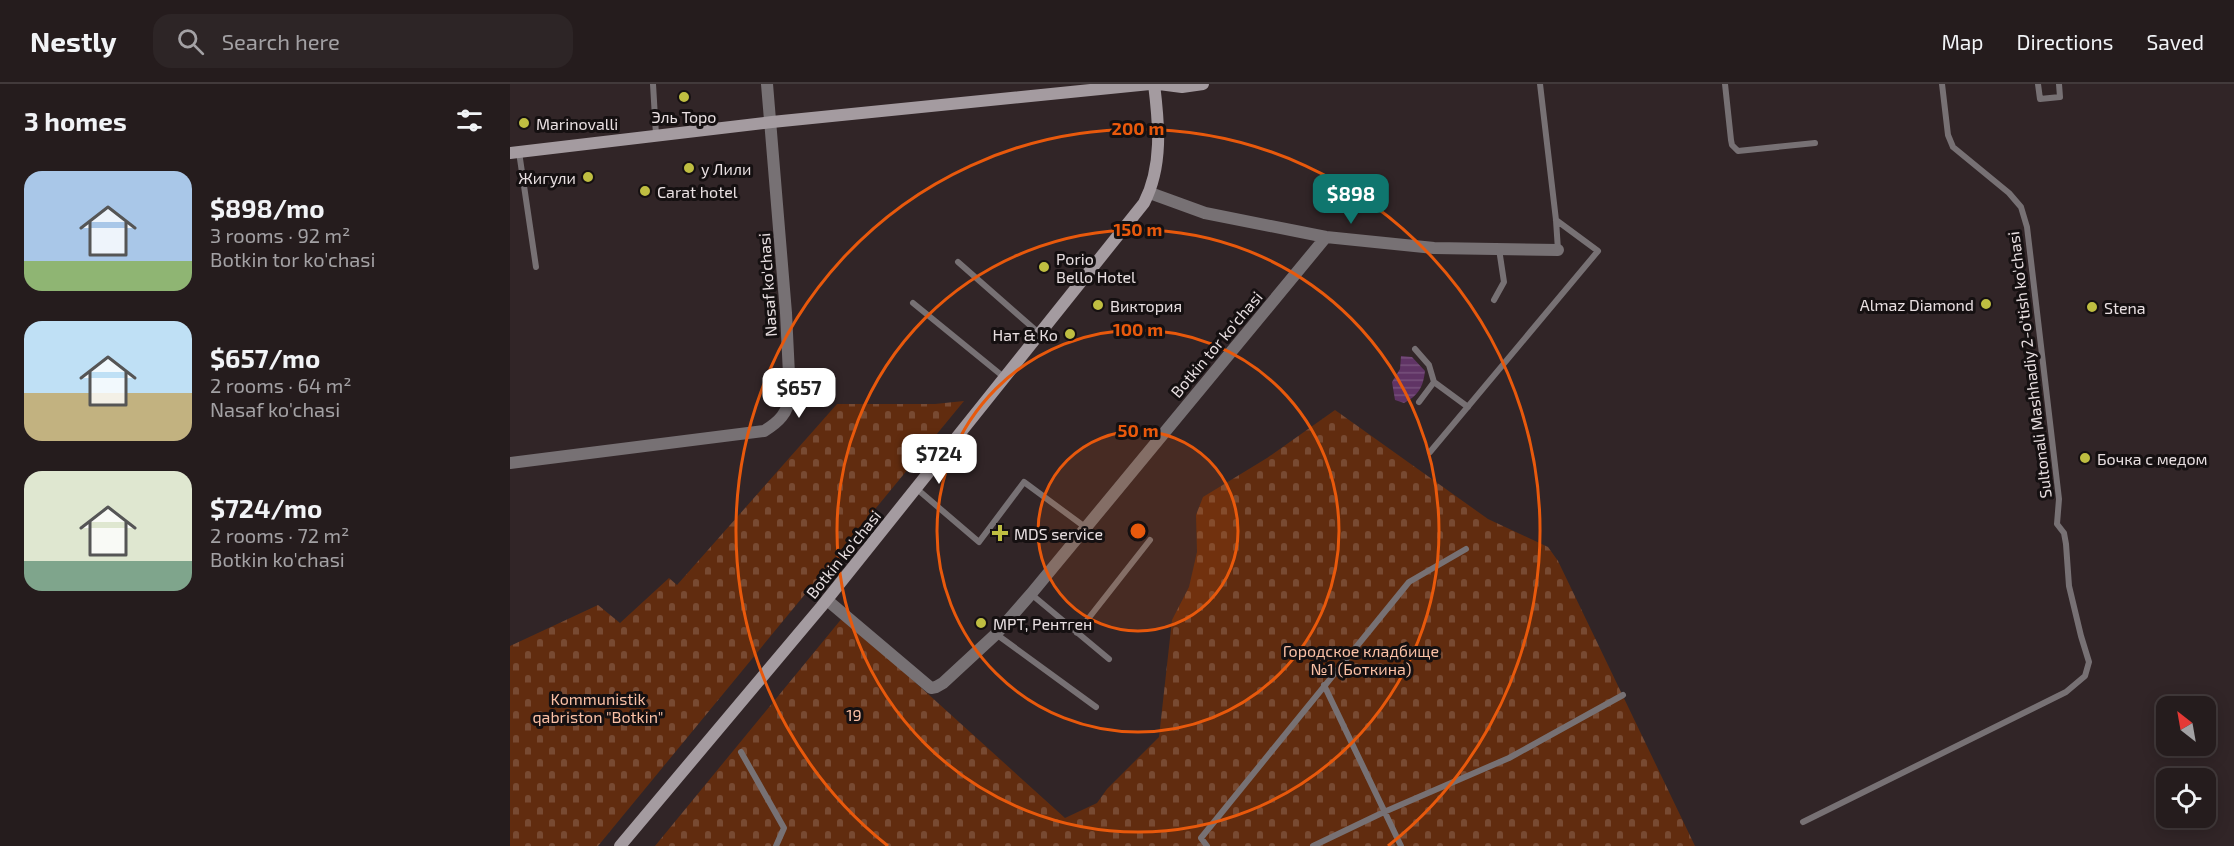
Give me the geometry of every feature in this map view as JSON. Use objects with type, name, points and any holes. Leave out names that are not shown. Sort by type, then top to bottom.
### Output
[{"type":"street","name":"Nasaf ko'chasi","points":[[510,463],[764,431],[778,423],[788,408],[790,395],[772,122],[767,84]]},
{"type":"street","points":[[514,152],[1088,87],[1150,84]]},
{"type":"street","points":[[1156,84],[1182,87],[1203,84]]},
{"type":"street","name":"Botkin ko'chasi","points":[[620,846],[827,600],[1138,212],[1150,193],[1158,148],[1156,84]]},
{"type":"street","points":[[1150,193],[1205,213],[1326,237],[1434,248],[1558,250]]},
{"type":"street","name":"Botkin tor ko'chasi","points":[[827,600],[931,688],[943,683],[996,634],[1031,594],[1326,237]]},
{"type":"lane","points":[[653,84],[656,135]]},
{"type":"lane","points":[[1540,84],[1558,250]]},
{"type":"lane","points":[[1725,84],[1731,140],[1738,151],[1815,143]]},
{"type":"lane","name":"Sultonali Mashhadiy 2-o'tish ko'chasi","points":[[1803,822],[2066,692],[2085,676],[2089,662],[2069,586],[2064,533],[2057,524],[2059,499],[2027,228],[2021,207],[2009,193],[1953,147],[1948,135],[1942,84]]},
{"type":"lane","points":[[2038,84],[2040,99],[2060,97],[2059,84]]},
{"type":"lane","points":[[514,152],[536,267]]},
{"type":"lane","points":[[1430,452],[1598,251],[1556,220]]},
{"type":"lane","points":[[1494,300],[1504,282],[1499,249]]},
{"type":"lane","points":[[958,262],[1040,335]]},
{"type":"lane","points":[[913,303],[1006,378]]},
{"type":"lane","points":[[1415,349],[1429,365],[1434,382],[1468,407]]},
{"type":"lane","points":[[1419,402],[1434,382]]},
{"type":"lane","points":[[917,489],[979,542],[1024,482],[1086,528]]},
{"type":"lane","points":[[1077,633],[1150,540]]},
{"type":"lane","points":[[1207,846],[1201,838],[1409,582],[1466,549]]},
{"type":"lane","points":[[1031,594],[1108,660]]},
{"type":"lane","points":[[996,634],[1096,706]]},
{"type":"lane","points":[[1324,685],[1401,846]]},
{"type":"lane","points":[[1313,846],[1384,812],[1509,758],[1623,695]]},
{"type":"lane","points":[[741,752],[784,828],[776,846]]},
{"type":"green space","name":"Kommunistik qabriston \"Botkin\"","points":[[964,401],[598,846],[510,846],[510,646],[598,605],[620,623],[669,578],[677,585],[837,404],[935,404]]},
{"type":"green space","name":"Городское кладбище №1 (Боткина)","points":[[1335,410],[1488,519],[1548,547],[1558,561],[1695,846],[655,846],[843,617],[1065,818],[1097,803],[1107,789],[1159,737],[1172,620],[1189,587],[1197,552],[1196,515],[1203,497],[1267,458]]},
{"type":"shaded area","points":[[1401,356],[1412,357],[1425,371],[1419,390],[1404,403],[1395,400],[1392,382],[1400,369]]},
{"type":"place","name":"Эль Торо","points":[[684,97]]},
{"type":"place","name":"Marinovalli","points":[[524,123]]},
{"type":"place","name":"у Лили","points":[[689,168]]},
{"type":"place","name":"Жигули","points":[[588,177]]},
{"type":"place","name":"Carat hotel","points":[[645,191]]},
{"type":"place","name":"Porio Bello Hotel","points":[[1044,267]]},
{"type":"place","name":"Almaz Diamond","points":[[1986,304]]},
{"type":"place","name":"Виктория","points":[[1098,305]]},
{"type":"place","name":"Stena","points":[[2092,307]]},
{"type":"place","name":"Нат & Ко","points":[[1070,334]]},
{"type":"place","name":"Бочка с медом","points":[[2085,458]]},
{"type":"place","name":"MDS service","points":[[1000,533]]},
{"type":"place","name":"МРТ, Рентген","points":[[981,623]]},
{"type":"park label","name":"19","points":[[854,714]]}]
